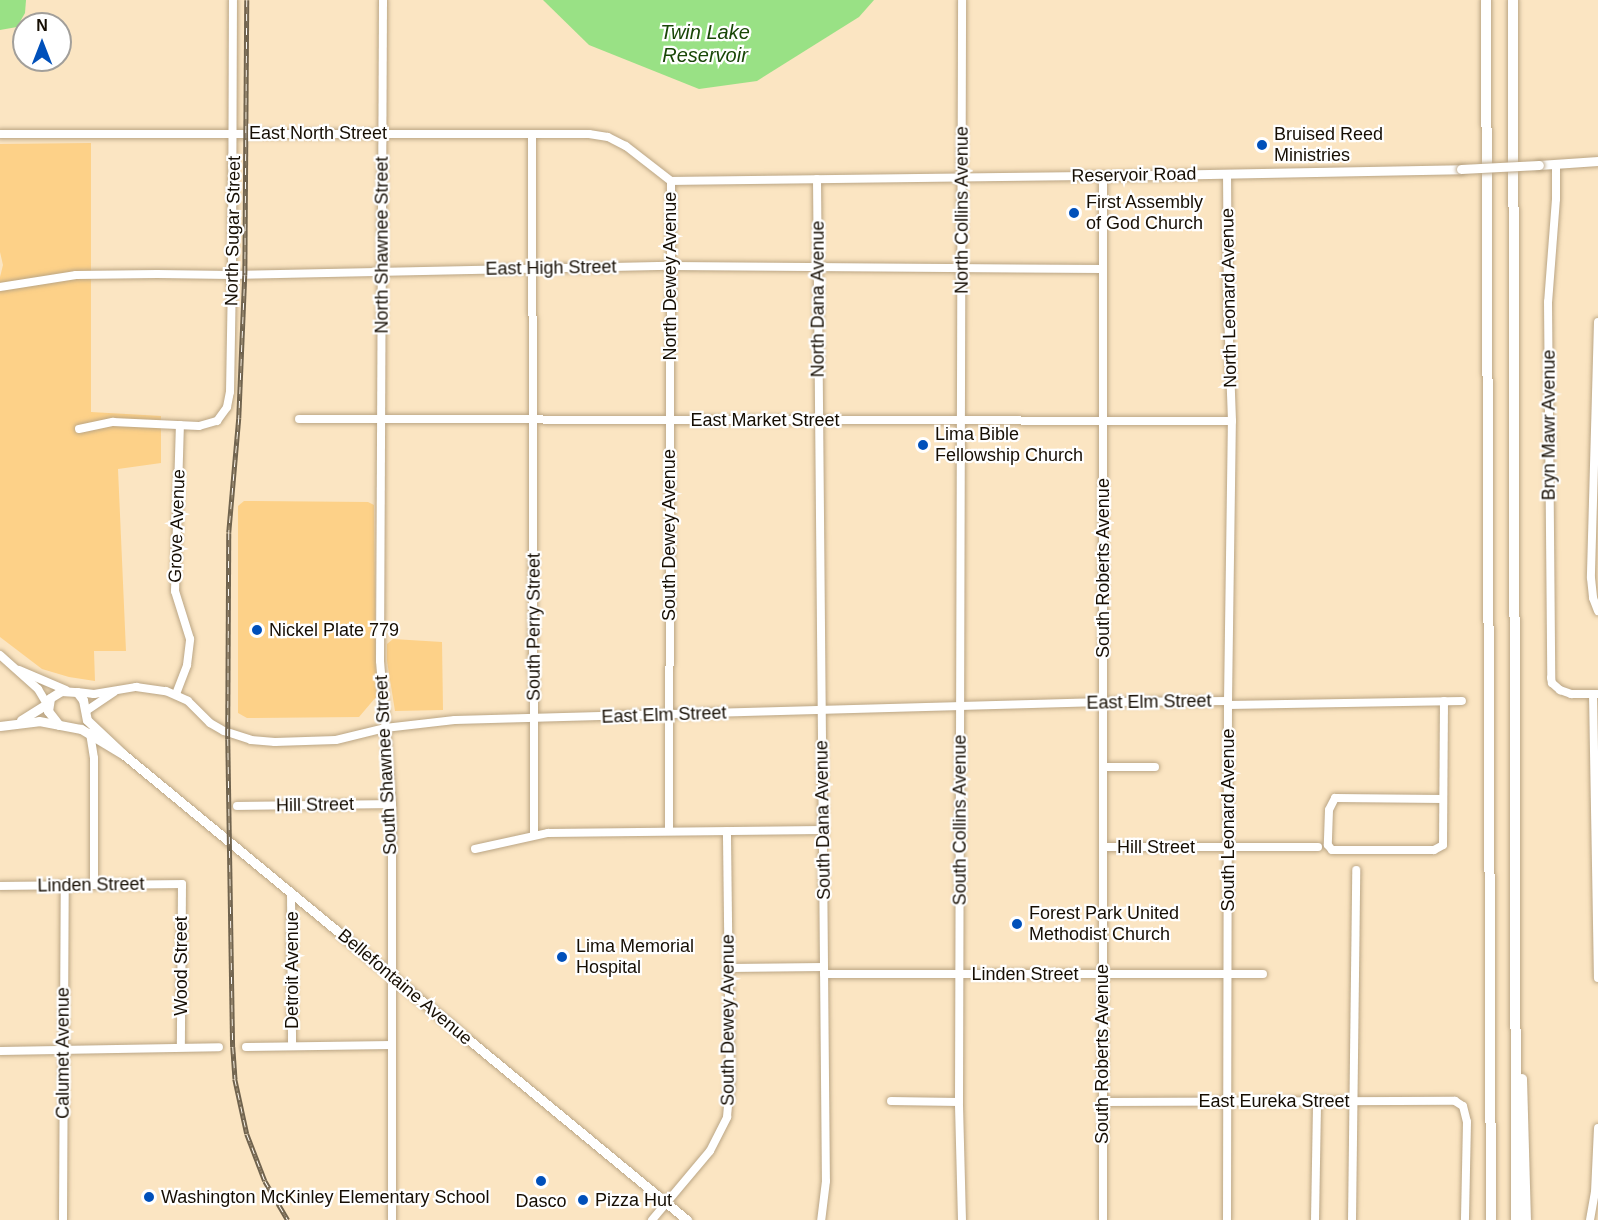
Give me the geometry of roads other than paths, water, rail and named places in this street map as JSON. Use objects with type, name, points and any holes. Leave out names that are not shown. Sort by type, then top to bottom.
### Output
[{"type":"highway","points":[[1486,0],[1491,1220]]},
{"type":"highway","points":[[1513,0],[1513,814],[1516,1220]]},
{"type":"highway","points":[[1513,814],[1516,818],[1526,1220]]},
{"type":"highway","points":[[1485,1220],[1485,1092],[1490,1058]]},
{"type":"main road","name":"Reservoir Road","points":[[1103,176],[1461,169],[1598,161]]},
{"type":"main road","points":[[0,726],[39,721],[61,725],[76,723],[86,712],[83,700],[77,692],[66,690],[53,695],[47,704],[15,724]]},
{"type":"main road","points":[[47,704],[50,715],[61,725]]},
{"type":"main road","name":"Bellefontaine Avenue","points":[[86,712],[92,725],[115,743],[123,754]]},
{"type":"main road","name":"Bellefontaine Avenue","points":[[61,725],[90,733],[123,754],[687,1220]]},
{"type":"street","name":"North Sugar Street","points":[[180,425],[199,426],[217,421],[227,407],[230,392],[234,133],[233,0]]},
{"type":"street","name":"North Shawnee Street","points":[[382,419],[383,0]]},
{"type":"street","name":"North Collins Avenue","points":[[962,0],[962,420]]},
{"type":"street","name":"East North Street","points":[[0,134],[600,135],[616,140],[633,151]]},
{"type":"street","name":"South Perry Street","points":[[532,134],[534,834]]},
{"type":"street","name":"North Dewey Avenue","points":[[633,151],[670,181],[670,419]]},
{"type":"street","name":"Bryn Mawr Avenue","points":[[1556,164],[1556,199],[1548,302],[1550,667],[1554,686],[1571,694],[1595,694]]},
{"type":"street","name":"North Leonard Avenue","points":[[1227,174],[1228,314],[1232,421]]},
{"type":"street","name":"Reservoir Road","points":[[670,181],[1103,176]]},
{"type":"street","name":"South Roberts Avenue","points":[[1102,1220],[1103,176]]},
{"type":"street","name":"North Dana Avenue","points":[[817,179],[819,420]]},
{"type":"street","name":"East High Street","points":[[2,287],[76,275],[232,275],[670,266],[1103,269]]},
{"type":"street","points":[[1598,322],[1596,507],[1591,578],[1593,598],[1598,611]]},
{"type":"street","name":"East Market Street","points":[[299,419],[1232,421]]},
{"type":"street","name":"South Shawnee Street","points":[[382,419],[381,668],[393,804],[392,1220]]},
{"type":"street","name":"South Dewey Avenue","points":[[669,831],[670,419]]},
{"type":"street","name":"South Dana Avenue","points":[[819,420],[826,1181],[820,1220]]},
{"type":"street","name":"South Collins Avenue","points":[[962,420],[959,974],[962,1220]]},
{"type":"street","name":"South Leonard Avenue","points":[[1227,1220],[1228,703],[1232,421]]},
{"type":"street","points":[[79,429],[113,422],[180,425]]},
{"type":"street","name":"Grove Avenue","points":[[176,694],[187,665],[190,639],[175,591],[180,425]]},
{"type":"street","points":[[0,655],[41,692],[47,704]]},
{"type":"street","points":[[15,668],[66,690]]},
{"type":"street","name":"East Elm Street","points":[[77,692],[94,694],[117,689],[147,687],[176,694],[188,701],[210,723],[251,740],[275,742],[336,740],[385,728],[436,720],[1103,702],[1462,700]]},
{"type":"street","points":[[86,712],[117,689]]},
{"type":"street","points":[[1595,694],[1598,978]]},
{"type":"street","points":[[1443,799],[1335,798],[1329,810],[1328,845],[1332,850],[1439,849],[1443,845],[1444,701]]},
{"type":"street","points":[[90,733],[94,758],[94,885]]},
{"type":"street","points":[[94,758],[100,741]]},
{"type":"street","points":[[1103,768],[1155,768]]},
{"type":"street","name":"Hill Street","points":[[237,806],[393,804]]},
{"type":"street","points":[[475,849],[534,834],[823,830]]},
{"type":"street","name":"South Dewey Avenue","points":[[652,1220],[714,1145],[727,1117],[730,1083],[727,831]]},
{"type":"street","name":"Hill Street","points":[[1102,847],[1318,846]]},
{"type":"street","points":[[1352,1220],[1356,870]]},
{"type":"street","name":"Linden Street","points":[[0,886],[182,884]]},
{"type":"street","name":"Wood Street","points":[[181,1047],[182,884]]},
{"type":"street","name":"Calumet Avenue","points":[[63,1220],[62,1050],[65,885]]},
{"type":"street","name":"Detroit Avenue","points":[[291,893],[292,1046]]},
{"type":"street","name":"Linden Street","points":[[729,968],[959,974],[1263,974]]},
{"type":"street","points":[[246,1047],[392,1045]]},
{"type":"street","points":[[0,1051],[219,1047]]},
{"type":"street","points":[[891,1101],[959,1102]]},
{"type":"street","points":[[1315,1220],[1317,1101]]},
{"type":"street","name":"East Eureka Street","points":[[1102,1102],[1446,1101],[1459,1103],[1466,1114],[1466,1219]]},
{"type":"street","points":[[1590,1220],[1595,1192],[1598,1128]]},
{"type":"water","points":[[0,0],[26,0],[25,12],[12,12],[12,28],[0,30]]},
{"type":"water","name":"Twin Lake Reservoir","points":[[543,0],[874,0],[859,17],[757,81],[699,89],[589,45]]},
{"type":"railway","points":[[247,0],[245,275],[239,418],[229,533],[228,739],[233,1047],[235,1079],[247,1134],[265,1181],[288,1220]]},
{"type":"place","name":"Bruised Reed Ministries","points":[[1262,145]]},
{"type":"place","name":"First Assembly of God Church","points":[[1074,213]]},
{"type":"place","name":"Lima Bible Fellowship Church","points":[[923,445]]},
{"type":"place","name":"Nickel Plate 779","points":[[257,630]]},
{"type":"place","name":"Forest Park United Methodist Church","points":[[1017,924]]},
{"type":"place","name":"Lima Memorial Hospital","points":[[562,957]]},
{"type":"place","name":"Dasco","points":[[541,1181]]},
{"type":"place","name":"Washington McKinley Elementary School","points":[[149,1197]]},
{"type":"place","name":"Pizza Hut","points":[[583,1200]]}]
